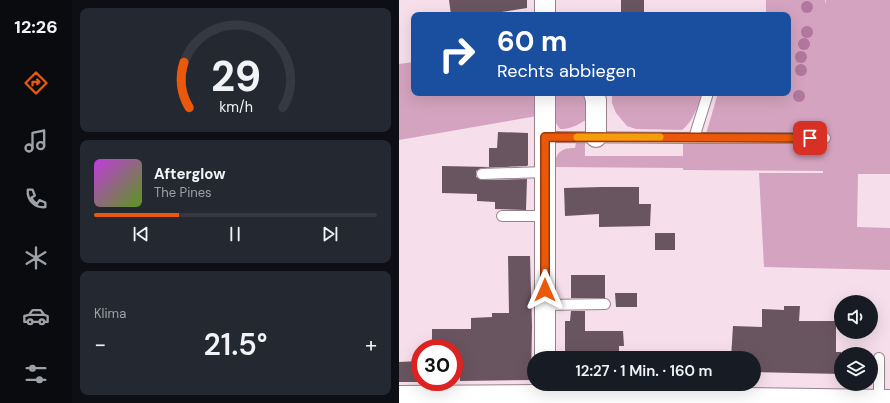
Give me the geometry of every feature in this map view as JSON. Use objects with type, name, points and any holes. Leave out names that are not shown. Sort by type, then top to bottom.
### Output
[{"type":"street","points":[[545,0],[545,12]]},
{"type":"street","points":[[545,96],[545,351]]},
{"type":"street","points":[[595,96],[596,137]]},
{"type":"street","points":[[399,396],[549,394],[605,399],[885,400]]},
{"type":"lane","points":[[694,138],[707,96]]},
{"type":"lane","points":[[545,137],[825,138]]},
{"type":"lane","points":[[482,174],[545,172]]},
{"type":"lane","points":[[502,216],[544,216]]},
{"type":"lane","points":[[545,305],[605,304]]},
{"type":"lane","points":[[879,358],[885,400]]},
{"type":"shaded area","points":[[766,0],[825,0],[826,4],[826,0],[890,0],[890,174],[858,174],[857,227],[890,228],[890,270],[764,267],[759,173],[823,173],[823,171],[554,167],[558,154],[563,150],[575,148],[576,143],[585,143],[585,156],[683,156],[683,144],[703,144],[717,96],[791,96],[791,12],[766,12]]},
{"type":"shaded area","points":[[411,62],[411,96],[537,96],[537,116],[399,140],[399,64]]},
{"type":"shaded area","points":[[554,96],[588,96],[589,117],[583,122],[576,126],[560,129],[554,120]]},
{"type":"shaded area","points":[[612,96],[702,96],[692,118],[682,130],[636,129],[627,126],[616,113],[612,103]]},
{"type":"building","points":[[449,0],[527,0],[527,8],[501,12],[451,12]]},
{"type":"building","points":[[621,0],[644,0],[644,12],[621,12]]},
{"type":"building","points":[[498,132],[528,133],[528,165],[481,168],[476,171],[476,177],[482,180],[527,179],[526,210],[495,209],[495,202],[477,201],[477,194],[442,193],[442,166],[489,167],[489,148],[497,148]]},
{"type":"building","points":[[639,187],[639,204],[651,204],[650,226],[599,227],[599,214],[565,216],[564,188]]},
{"type":"building","points":[[655,233],[675,233],[675,250],[655,250]]},
{"type":"building","points":[[508,256],[530,256],[532,351],[527,351],[527,380],[463,381],[463,339],[432,339],[432,329],[471,329],[471,318],[492,317],[492,313],[509,313]]},
{"type":"building","points":[[571,275],[605,275],[605,298],[571,298]]},
{"type":"building","points":[[615,293],[637,293],[637,307],[616,307]]},
{"type":"building","points":[[784,306],[800,306],[799,321],[834,321],[834,339],[836,339],[836,347],[834,347],[834,374],[761,372],[761,351],[731,351],[733,326],[762,327],[762,309],[784,310]]},
{"type":"building","points":[[571,311],[585,311],[585,331],[623,331],[624,346],[619,346],[619,351],[565,351],[565,321],[570,321]]},
{"type":"building","points":[[411,361],[411,382],[399,382],[399,362]]},
{"type":"slow traffic","points":[[577,137],[660,137]]},
{"type":"route","points":[[545,290],[545,137],[810,138]]}]
